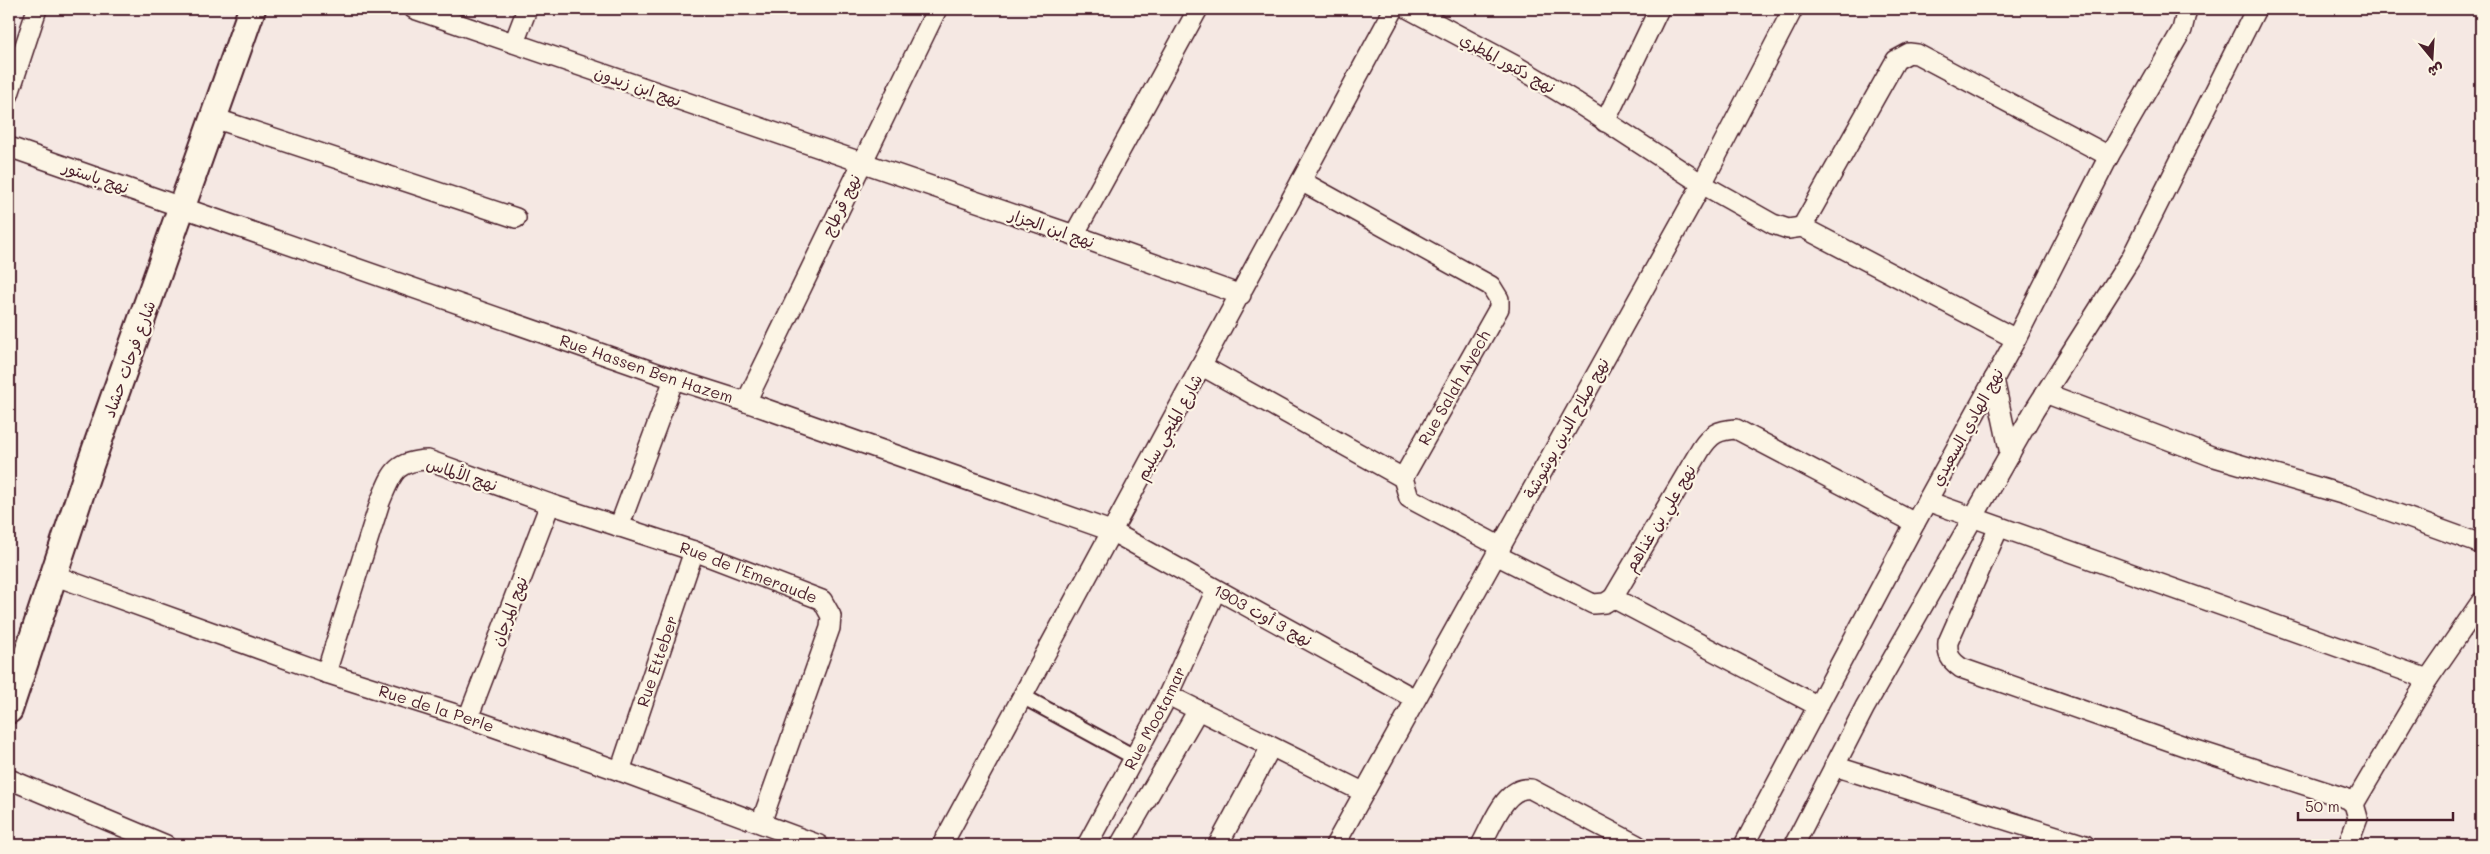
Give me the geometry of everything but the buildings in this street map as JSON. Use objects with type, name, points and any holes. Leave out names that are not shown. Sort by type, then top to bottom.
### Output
[{"type":"main road","name":"شارع فرحات حشاد","points":[[10,700],[214,118],[250,9]]},
{"type":"street","points":[[9,94],[37,9]]},
{"type":"street","name":"نهج ابن زيدون","points":[[414,9],[862,162]]},
{"type":"street","points":[[514,43],[526,9]]},
{"type":"street","name":"نهج قرطاج","points":[[746,402],[937,9]]},
{"type":"street","points":[[1074,235],[1198,9]]},
{"type":"street","name":"شارع المنجي سليم","points":[[942,845],[1394,9]]},
{"type":"street","name":"نهج دكتور المطري","points":[[1409,9],[1516,66],[1702,184],[1773,224],[1788,229],[1802,227]]},
{"type":"street","points":[[1605,122],[1659,9]]},
{"type":"street","name":"نهج صلاح الدين بوشوشة","points":[[1334,845],[1702,184],[1793,9]]},
{"type":"street","name":"نهج الهادي السعيدي","points":[[1744,845],[1914,523],[2016,339],[2109,156],[2182,30],[2187,9]]},
{"type":"street","points":[[1794,845],[1865,707],[1973,518],[2045,393],[2131,258],[2256,9]]},
{"type":"street","points":[[2016,339],[1802,227],[1896,60],[1909,53],[1917,54],[2109,156]]},
{"type":"street","points":[[214,118],[516,218]]},
{"type":"street","name":"نهج باستور","points":[[9,147],[182,207]]},
{"type":"street","name":"نهج ابن الجزار","points":[[862,162],[1241,295]]},
{"type":"street","name":"Rue Salah Ayech","points":[[1301,181],[1491,286],[1500,299],[1499,308],[1403,478]]},
{"type":"street","name":"Rue Hassen Ben Hazem","points":[[182,207],[674,379],[746,402],[1111,531]]},
{"type":"street","points":[[1202,366],[1403,478],[1409,498],[1593,604],[1605,603],[1613,598],[1818,706]]},
{"type":"street","points":[[619,527],[674,379]]},
{"type":"street","points":[[1994,379],[2010,454]]},
{"type":"street","points":[[2045,393],[2211,456],[2346,495],[2481,544]]},
{"type":"street","name":"نهج علي بن غذاهم","points":[[1613,598],[1701,449],[1710,436],[1722,430],[1736,429],[1914,523]]},
{"type":"street","name":"نهج الألماس","points":[[326,673],[380,502],[398,468],[410,461],[428,460],[619,527]]},
{"type":"street","points":[[1927,501],[2428,679]]},
{"type":"street","name":"نهج المرجان","points":[[468,718],[550,504]]},
{"type":"street","name":"Rue de l'Emeraude","points":[[619,527],[694,551],[822,600],[831,616],[830,628],[761,823]]},
{"type":"street","points":[[1999,527],[1948,642],[1947,654],[1952,662],[1961,668],[2187,748],[2348,799],[2354,804],[2358,818],[2348,845]]},
{"type":"street","name":"نهج 3 أوت 1903","points":[[1111,531],[1416,699]]},
{"type":"street","name":"Rue Etteber","points":[[620,771],[694,551]]},
{"type":"street","name":"Rue de la Perle","points":[[53,575],[326,673],[468,718],[620,771],[819,845]]},
{"type":"street","name":"Rue Mootamar","points":[[1088,845],[1168,695],[1216,590]]},
{"type":"street","points":[[2354,804],[2428,679],[2481,602]]},
{"type":"street","points":[[1168,695],[1362,792]]},
{"type":"street","points":[[1022,696],[1136,758]]},
{"type":"street","name":"Rue Mootamar","points":[[1120,845],[1198,710]]},
{"type":"street","points":[[1218,845],[1271,747]]},
{"type":"street","points":[[1834,766],[2085,845]]},
{"type":"street","points":[[9,779],[166,845]]},
{"type":"street","points":[[1481,845],[1508,799],[1514,791],[1522,788],[1531,789],[1636,845]]}]
